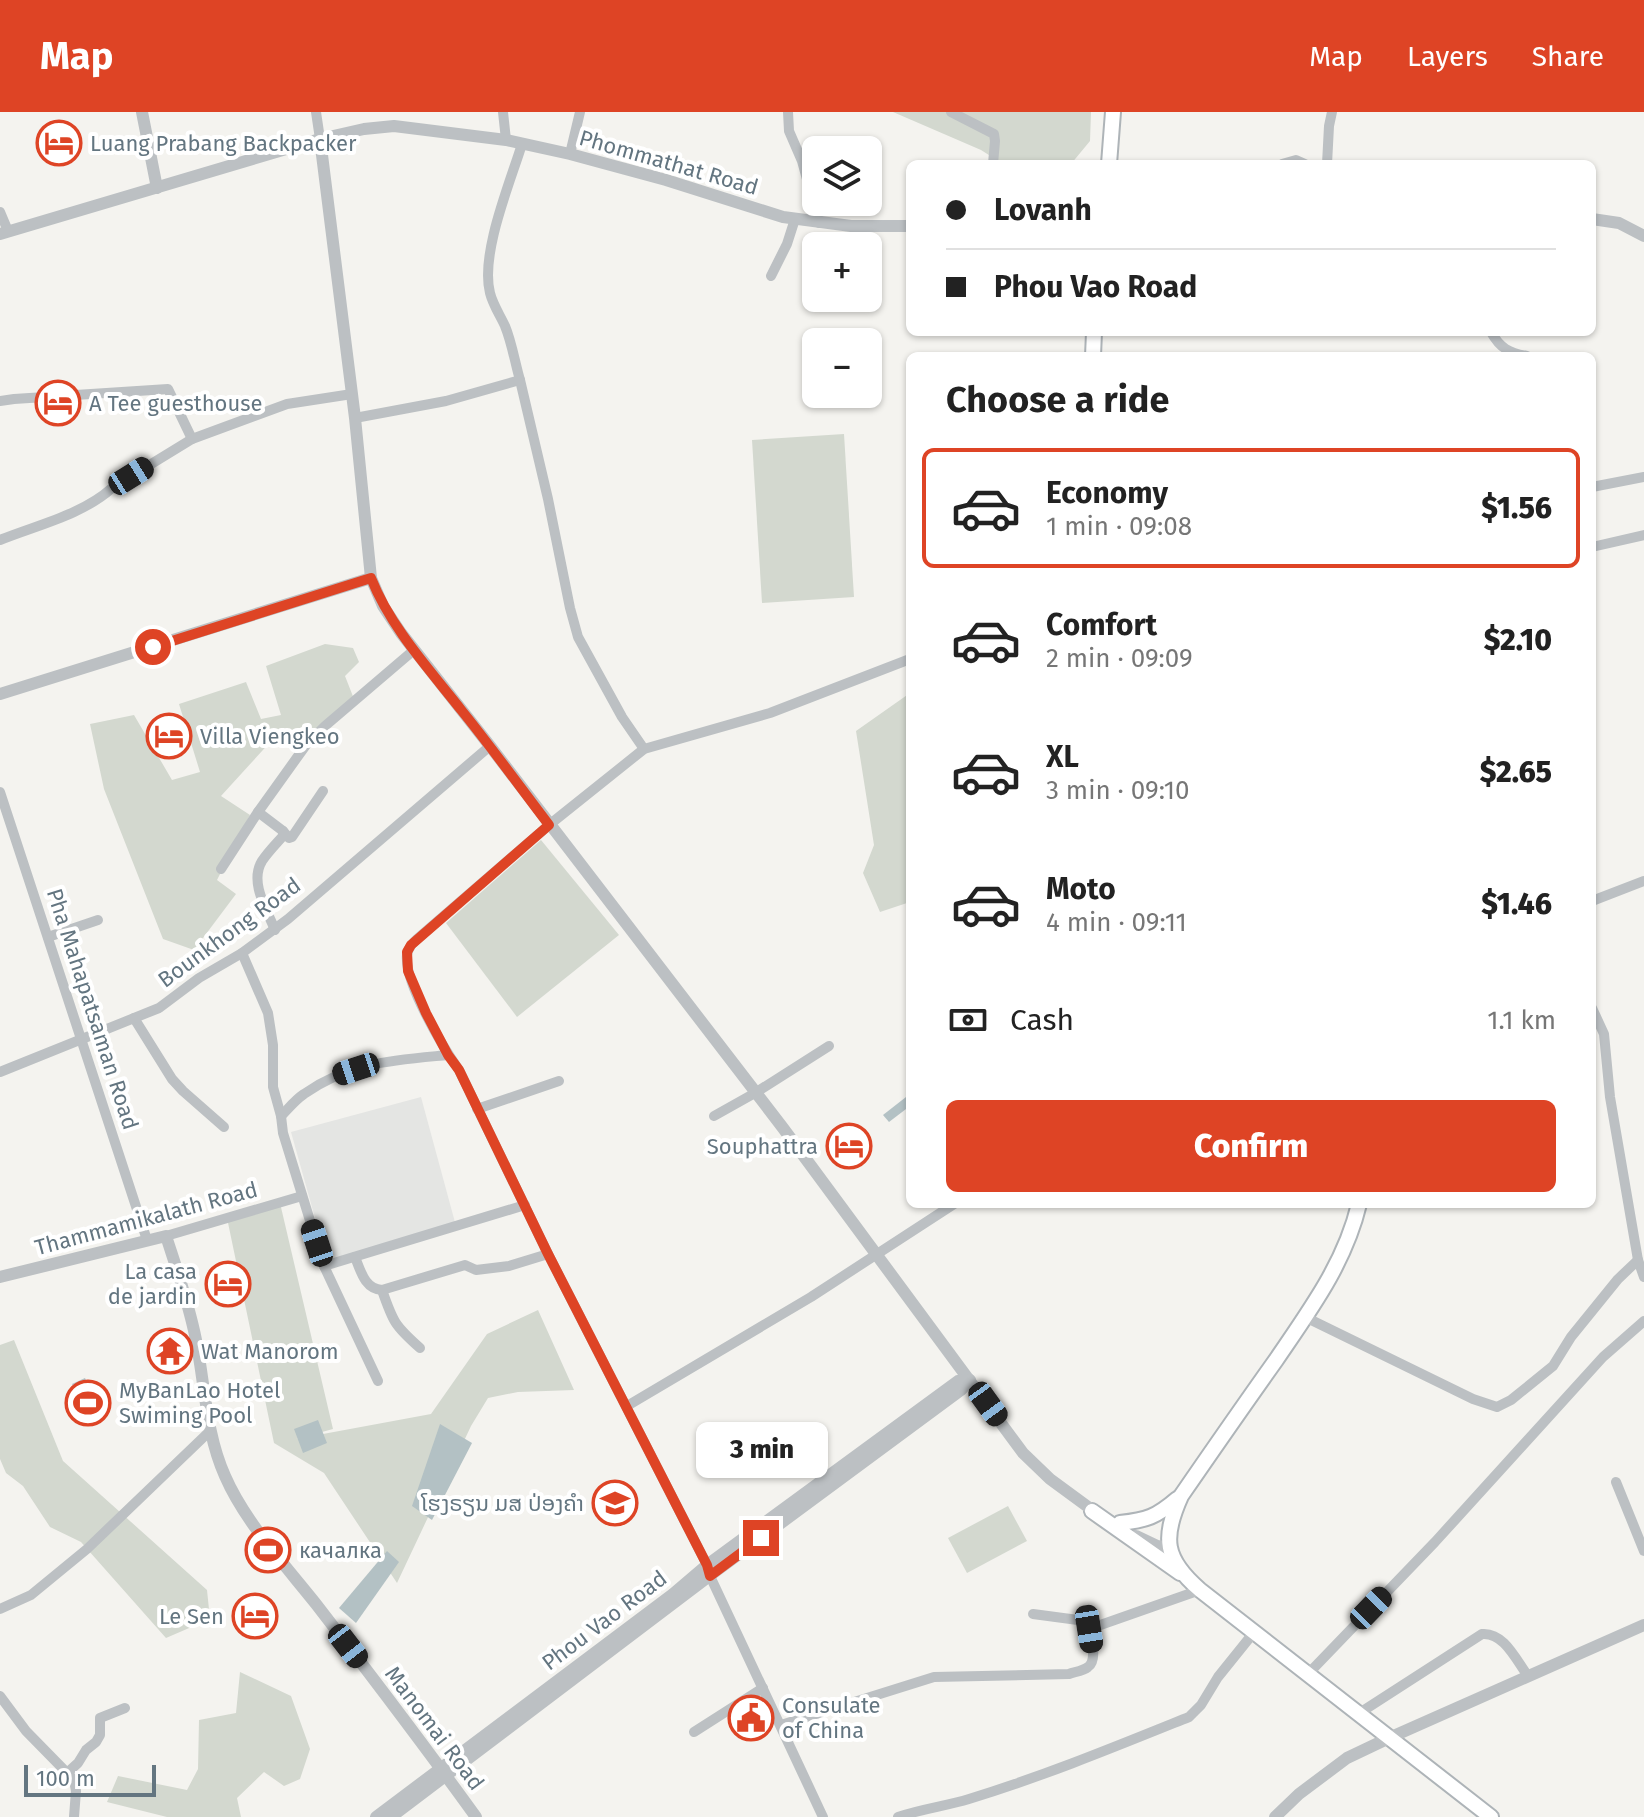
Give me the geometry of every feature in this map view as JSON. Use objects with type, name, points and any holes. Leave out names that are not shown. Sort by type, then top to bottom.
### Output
[{"type":"main road","points":[[1112,160],[1113,112]]},
{"type":"main road","points":[[1101,160],[1111,137]]},
{"type":"main road","points":[[1184,1576],[1169,1544],[1172,1515],[1181,1496],[1305,1317],[1340,1260],[1358,1208]]},
{"type":"main road","points":[[1120,1523],[1159,1515],[1181,1496]]},
{"type":"main road","points":[[1092,1511],[1184,1576],[1491,1817]]},
{"type":"street","points":[[142,112],[157,188]]},
{"type":"street","points":[[316,112],[355,418],[371,578],[391,620],[878,1254],[1023,1453],[1050,1479],[1092,1511],[1142,1540],[1169,1544]]},
{"type":"street","points":[[503,112],[506,140]]},
{"type":"street","points":[[570,154],[580,112]]},
{"type":"street","points":[[787,112],[789,131],[802,161],[819,223]]},
{"type":"street","points":[[951,112],[994,134],[993,160]]},
{"type":"street","points":[[1327,160],[1332,112]]},
{"type":"street","name":"Phommathat Road","points":[[4,233],[320,139],[394,126],[506,140],[570,154],[783,217],[851,226],[906,226]]},
{"type":"street","points":[[522,144],[487,265],[489,290],[506,329],[520,380],[578,637],[622,717],[644,749]]},
{"type":"street","points":[[0,212],[4,233]]},
{"type":"street","points":[[771,276],[795,219]]},
{"type":"street","points":[[1596,219],[1619,223],[1643,233]]},
{"type":"street","points":[[1493,336],[1498,345],[1511,352]]},
{"type":"street","points":[[355,418],[446,401],[520,380]]},
{"type":"street","points":[[0,401],[168,389],[192,439]]},
{"type":"street","points":[[0,540],[64,517],[192,439],[287,404],[352,394]]},
{"type":"street","points":[[1596,486],[1644,477]]},
{"type":"street","points":[[1596,546],[1644,535]]},
{"type":"street","points":[[0,694],[371,578]]},
{"type":"street","points":[[221,869],[306,745],[414,650]]},
{"type":"street","points":[[823,1817],[709,1570],[548,1254],[459,1070],[426,1013],[408,971],[407,952],[417,939],[549,825],[644,749],[770,713],[906,661]]},
{"type":"street","name":"Bounkhong Road","points":[[0,1072],[159,1008],[199,978],[242,953],[275,930],[490,746]]},
{"type":"street","points":[[258,812],[289,838],[323,791]]},
{"type":"street","name":"Pha Mahapatsaman Road","points":[[0,792],[147,1240]]},
{"type":"street","points":[[275,930],[259,892],[257,875],[262,861],[283,836],[283,831]]},
{"type":"street","points":[[1596,899],[1644,881]]},
{"type":"street","points":[[48,937],[98,920]]},
{"type":"street","points":[[242,953],[268,1013],[273,1045],[273,1087],[283,1133],[324,1266],[378,1381]]},
{"type":"street","points":[[1596,1017],[1604,1034],[1610,1097],[1638,1260],[1644,1277]]},
{"type":"street","points":[[134,1018],[172,1079],[224,1127]]},
{"type":"street","points":[[714,1116],[829,1046]]},
{"type":"street","points":[[281,1116],[301,1095],[335,1076],[378,1062],[448,1055]]},
{"type":"street","points":[[477,1109],[559,1081]]},
{"type":"street","name":"Thammamikalath Road","points":[[0,1277],[166,1236],[302,1196]]},
{"type":"street","points":[[324,1266],[525,1205]]},
{"type":"street","points":[[627,1406],[811,1297],[948,1208]]},
{"type":"street","name":"Manomai Road","points":[[166,1236],[196,1337],[216,1454],[226,1479],[270,1546],[476,1817]]},
{"type":"street","points":[[355,1257],[369,1286],[373,1290],[382,1290],[465,1265],[476,1270],[509,1266],[548,1254]]},
{"type":"street","points":[[1305,1317],[1473,1399],[1497,1407],[1511,1400],[1553,1366],[1571,1337],[1618,1279],[1638,1260]]},
{"type":"street","points":[[382,1290],[392,1321],[420,1348]]},
{"type":"street","points":[[1307,1675],[1435,1542],[1603,1357],[1644,1321]]},
{"type":"street","name":"Phou Vao Road","points":[[376,1817],[443,1771],[673,1594],[961,1390],[970,1380]]},
{"type":"street","points":[[0,1609],[31,1595],[87,1549],[211,1430]]},
{"type":"street","points":[[1616,1482],[1644,1551]]},
{"type":"street","points":[[1092,1511],[1169,1544]]},
{"type":"street","points":[[1089,1629],[1200,1590]]},
{"type":"street","points":[[781,1725],[934,1677],[1069,1674],[1088,1668],[1094,1658],[1089,1629],[1078,1620],[1033,1614]]},
{"type":"street","points":[[1275,1817],[1299,1794],[1347,1758],[1644,1625]]},
{"type":"street","points":[[898,1817],[967,1800],[1189,1717],[1255,1631]]},
{"type":"street","points":[[1358,1714],[1482,1634],[1491,1633],[1500,1638],[1528,1676]]},
{"type":"street","points":[[694,1732],[763,1688]]},
{"type":"street","points":[[0,1696],[26,1731],[74,1780],[74,1817]]},
{"type":"street","points":[[67,1773],[96,1742],[100,1735],[100,1718],[125,1708]]},
{"type":"street","name":"Phou Vao Road","points":[[391,1817],[443,1771]]},
{"type":"shaded area","points":[[893,112],[1091,112],[1090,141],[1074,160],[997,160],[981,150]]},
{"type":"shaded area","points":[[844,434],[854,597],[762,603],[752,440]]},
{"type":"shaded area","points":[[325,644],[353,648],[359,662],[345,676],[354,699],[293,750],[273,739],[221,796],[250,815],[217,880],[236,894],[194,950],[163,939],[104,789],[90,724],[134,715],[172,780],[200,772],[179,704],[246,682],[261,719],[281,715],[266,666]]},
{"type":"shaded area","points":[[906,696],[906,903],[880,912],[863,873],[874,845],[856,731]]},
{"type":"shaded area","points":[[541,840],[619,935],[517,1017],[446,923]]},
{"type":"shaded area","points":[[421,1097],[456,1226],[327,1261],[291,1132]]},
{"type":"shaded area","points":[[906,1097],[906,1109],[889,1122],[883,1115]]},
{"type":"shaded area","points":[[280,1203],[333,1429],[296,1439],[431,1414],[487,1334],[538,1310],[574,1390],[518,1392],[488,1398],[471,1426],[397,1583],[324,1473],[274,1443],[227,1218]]},
{"type":"shaded area","points":[[14,1340],[63,1461],[207,1590],[210,1619],[166,1638],[81,1542],[50,1527],[23,1486],[6,1473],[0,1459],[0,1345]]},
{"type":"shaded area","name":"MyBanLao Hotel Swiming Pool","points":[[85,1378],[103,1421],[90,1426],[72,1384]]},
{"type":"shaded area","points":[[318,1420],[327,1443],[303,1453],[294,1429]]},
{"type":"shaded area","points":[[440,1424],[472,1443],[432,1520],[412,1506]]},
{"type":"shaded area","points":[[1008,1506],[1027,1541],[967,1573],[948,1538]]},
{"type":"shaded area","points":[[387,1551],[399,1562],[356,1623],[339,1608]]},
{"type":"shaded area","points":[[240,1672],[291,1696],[310,1749],[300,1779],[284,1786],[264,1772],[237,1798],[241,1817],[167,1817],[107,1802],[118,1776],[187,1790],[198,1769],[199,1720],[236,1713]]},
{"type":"place","name":"Luang Prabang Backpacker","points":[[59,143]]},
{"type":"place","name":"A Tee guesthouse","points":[[58,403]]},
{"type":"place","name":"Villa Viengkeo","points":[[169,736]]},
{"type":"place","name":"Souphattra","points":[[849,1146]]},
{"type":"place","name":"La casa de jardin","points":[[228,1284]]},
{"type":"place","name":"Wat Manorom","points":[[170,1351]]},
{"type":"place","name":"MyBanLao Hotel Swiming Pool","points":[[88,1403]]},
{"type":"place","name":"ໂຮງຣຽນ ມສ ປ່ອງຄຳ","points":[[615,1503]]},
{"type":"place","name":"качалка","points":[[268,1550]]},
{"type":"place","name":"Le Sen","points":[[255,1616]]},
{"type":"place","name":"Consulate of China","points":[[751,1718]]},
{"type":"route","points":[[153,647],[371,578],[391,620],[549,825],[411,945],[407,952],[408,971],[426,1013],[459,1070],[710,1576],[761,1538]]}]
